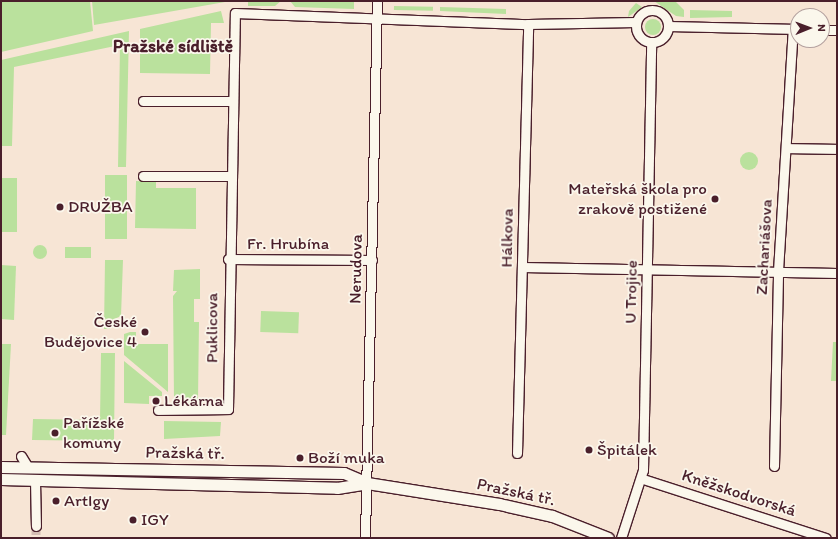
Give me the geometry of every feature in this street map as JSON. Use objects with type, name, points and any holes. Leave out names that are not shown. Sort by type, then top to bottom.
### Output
[{"type":"street","name":"Nerudova","points":[[365,538],[377,1]]},
{"type":"street","points":[[648,5],[660,12],[668,26],[661,40],[651,43],[638,36],[636,22],[648,5]]},
{"type":"street","name":"Puklicova","points":[[158,410],[228,409],[228,259],[235,13],[377,17]]},
{"type":"street","points":[[377,17],[528,24],[636,22]]},
{"type":"street","name":"Hálkova","points":[[517,453],[528,24]]},
{"type":"street","points":[[668,26],[790,29]]},
{"type":"street","name":"U Trojice","points":[[621,538],[643,479],[651,43]]},
{"type":"street","name":"Zachariášova","points":[[774,466],[778,271],[794,48]]},
{"type":"street","points":[[143,100],[232,101]]},
{"type":"street","points":[[786,148],[837,149]]},
{"type":"street","points":[[142,176],[230,176]]},
{"type":"street","name":"Fr. Hrubína","points":[[228,259],[372,260]]},
{"type":"street","points":[[522,267],[837,273]]},
{"type":"street","points":[[21,456],[31,468],[35,480],[36,526]]},
{"type":"street","name":"Pražská tř.","points":[[1,467],[344,473],[367,483],[499,504],[552,516],[608,538]]},
{"type":"street","name":"Kněžskodvorská","points":[[643,479],[826,538]]},
{"type":"street","name":"Pražská tř.","points":[[1,480],[337,488],[367,483]]},
{"type":"green space","points":[[1,1],[90,1],[93,31],[1,52]]},
{"type":"green space","points":[[92,1],[225,1],[225,2],[94,25]]},
{"type":"green space","points":[[248,1],[281,1],[275,6],[248,6]]},
{"type":"green space","points":[[290,1],[354,2],[354,9],[295,7]]},
{"type":"green space","points":[[654,1],[675,1],[684,10],[684,17],[676,16]]},
{"type":"green space","points":[[636,3],[642,7],[628,17],[629,11]]},
{"type":"green space","points":[[394,6],[433,7],[433,11],[394,10]]},
{"type":"green space","points":[[440,7],[506,9],[506,14],[440,11]]},
{"type":"green space","points":[[690,10],[732,11],[732,17],[690,18]]},
{"type":"green space","points":[[221,11],[224,23],[211,23],[210,74],[140,73],[140,29]]},
{"type":"green space","points":[[653,19],[660,24],[661,27],[656,34],[653,35],[646,30],[645,27],[650,20]]},
{"type":"green space","points":[[129,31],[126,167],[118,167],[120,45],[14,67],[12,146],[1,146],[1,60]]},
{"type":"green space","points":[[749,152],[755,155],[758,161],[755,167],[749,170],[743,167],[740,161],[743,155]]},
{"type":"green space","points":[[105,175],[127,175],[127,239],[105,239]]},
{"type":"green space","points":[[1,178],[17,178],[17,232],[1,232]]},
{"type":"green space","points":[[136,181],[156,182],[156,188],[196,188],[196,229],[135,228]]},
{"type":"green space","points":[[37,245],[43,245],[47,249],[47,255],[43,259],[37,259],[33,255],[33,249]]},
{"type":"green space","points":[[65,247],[91,247],[91,258],[65,258]]},
{"type":"green space","points":[[105,260],[123,260],[121,316],[110,321],[110,329],[104,329]]},
{"type":"green space","points":[[1,265],[16,266],[14,320],[1,319]]},
{"type":"green space","points":[[200,269],[200,299],[194,299],[194,322],[199,322],[198,400],[194,401],[194,406],[180,406],[174,400],[173,296],[177,291],[173,291],[174,270]]},
{"type":"green space","points":[[261,311],[299,312],[298,333],[260,332]]},
{"type":"green space","points":[[136,332],[136,344],[168,344],[168,392],[124,355],[124,334]]},
{"type":"green space","points":[[80,335],[85,337],[87,342],[85,347],[80,349],[75,347],[73,342],[75,337]]},
{"type":"green space","points":[[833,342],[837,342],[837,381],[831,381]]},
{"type":"green space","points":[[1,344],[11,344],[6,435],[1,435]]},
{"type":"green space","points":[[101,353],[115,353],[114,441],[32,440],[33,419],[100,420]]},
{"type":"green space","points":[[124,361],[162,392],[162,396],[149,396],[149,404],[124,403]]},
{"type":"green space","points":[[164,421],[221,422],[220,436],[164,439]]},
{"type":"tunnel","points":[[36,526],[36,538]]},
{"type":"place","name":"Mateřská škola pro zrakově postižené","points":[[715,199]]},
{"type":"place","name":"DRUŽBA","points":[[60,207]]},
{"type":"place","name":"České Budějovice 4","points":[[145,332]]},
{"type":"place","name":"Lékárna","points":[[156,401]]},
{"type":"place","name":"Pařížské komuny","points":[[55,433]]},
{"type":"place","name":"Špitálek","points":[[589,450]]},
{"type":"place","name":"Boží muka","points":[[300,458]]},
{"type":"place","name":"ArtIgy","points":[[56,501]]},
{"type":"place","name":"IGY","points":[[133,520]]},
{"type":"district","name":"Pražské sídliště","points":[[173,46]]}]
